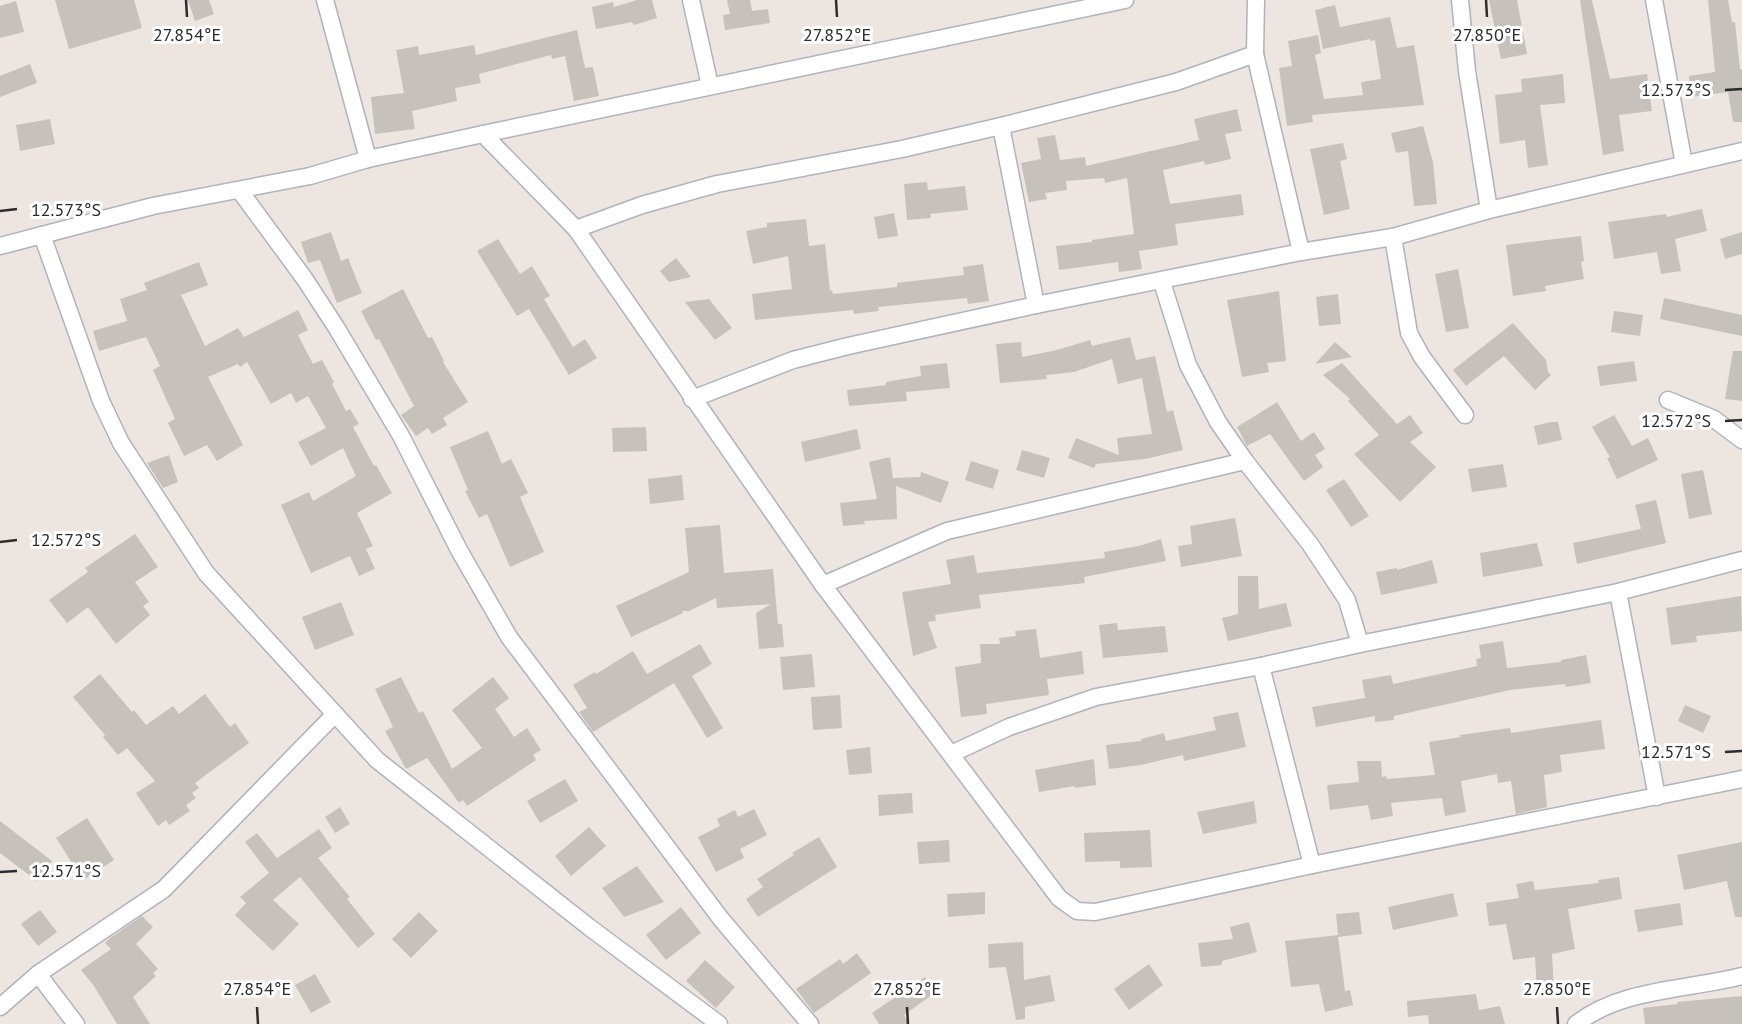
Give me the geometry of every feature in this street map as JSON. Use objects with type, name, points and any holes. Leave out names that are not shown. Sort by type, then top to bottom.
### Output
[{"type":"street","points":[[325,0],[368,159]]},
{"type":"street","points":[[691,0],[710,86]]},
{"type":"street","points":[[0,245],[153,206],[310,176],[368,159],[1083,4],[1125,0]]},
{"type":"street","points":[[1256,0],[1255,54],[1301,252]]},
{"type":"street","points":[[1460,0],[1467,71],[1489,210]]},
{"type":"street","points":[[1654,0],[1684,164]]},
{"type":"street","points":[[576,229],[642,205],[717,184],[902,149],[1001,126],[1176,82],[1255,54]]},
{"type":"street","points":[[1001,126],[1036,305]]},
{"type":"street","points":[[483,134],[576,229],[691,399],[823,585],[1059,898],[1077,911],[1095,912],[1312,865],[1742,779]]},
{"type":"street","points":[[691,399],[793,360],[1036,305],[1162,282],[1301,252],[1393,237],[1489,210],[1742,151]]},
{"type":"street","points":[[240,191],[337,327],[401,436],[459,550],[509,637],[721,919],[810,1024]]},
{"type":"street","points":[[42,235],[100,401],[121,443],[206,573],[377,760],[589,927],[719,1024]]},
{"type":"street","points":[[1393,237],[1409,332],[1422,357],[1465,415]]},
{"type":"street","points":[[1162,282],[1188,365],[1218,422],[1310,544],[1348,600],[1360,644]]},
{"type":"street","points":[[1668,400],[1714,419],[1742,440]]},
{"type":"street","points":[[823,585],[947,531],[1245,461]]},
{"type":"street","points":[[951,754],[1009,727],[1096,697],[1261,666],[1618,592],[1742,560]]},
{"type":"street","points":[[1618,592],[1657,797]]},
{"type":"street","points":[[1261,666],[1312,865]]},
{"type":"street","points":[[0,1007],[38,974],[164,889],[335,714]]},
{"type":"street","points":[[38,974],[76,1024]]},
{"type":"street","points":[[1576,1024],[1611,1004],[1681,986],[1742,976]]},
{"type":"building","points":[[55,0],[134,0],[142,28],[69,49]]},
{"type":"building","points":[[188,0],[209,0],[214,14],[195,21]]},
{"type":"building","points":[[637,0],[652,0],[657,18],[634,25],[632,22],[596,29],[592,7],[613,2],[614,7]]},
{"type":"building","points":[[727,0],[750,0],[752,11],[768,9],[770,23],[725,30],[723,15],[730,14]]},
{"type":"building","points":[[1489,0],[1517,0],[1527,54],[1501,59]]},
{"type":"building","points":[[1580,0],[1592,0],[1610,79],[1647,74],[1652,111],[1619,115],[1624,151],[1603,155]]},
{"type":"building","points":[[1708,0],[1728,0],[1732,22],[1735,22],[1742,69],[1742,122],[1733,122],[1728,92],[1691,97],[1689,76],[1715,72]]},
{"type":"building","points":[[16,1],[24,32],[0,38],[0,6]]},
{"type":"building","points":[[1335,5],[1340,27],[1390,17],[1397,48],[1414,45],[1424,105],[1312,115],[1313,122],[1287,126],[1279,68],[1292,66],[1288,41],[1318,35],[1321,53],[1315,55],[1324,99],[1363,95],[1361,82],[1381,79],[1375,40],[1323,49],[1315,10]]},
{"type":"building","points":[[577,30],[585,68],[593,67],[599,96],[574,101],[565,56],[552,59],[551,55],[479,74],[481,83],[455,88],[457,101],[412,111],[415,129],[375,134],[371,97],[404,93],[396,50],[418,46],[419,55],[474,45],[476,55]]},
{"type":"building","points":[[30,64],[37,83],[0,97],[0,76]]},
{"type":"building","points":[[1563,74],[1565,103],[1540,105],[1548,165],[1528,168],[1525,140],[1500,144],[1495,95],[1522,92],[1521,79]]},
{"type":"building","points":[[1237,109],[1242,131],[1225,134],[1231,159],[1205,165],[1204,161],[1163,170],[1170,204],[1241,194],[1244,215],[1175,224],[1178,245],[1139,251],[1142,269],[1119,272],[1118,262],[1059,270],[1056,246],[1134,234],[1127,178],[1105,183],[1104,178],[1066,181],[1067,190],[1045,193],[1047,199],[1029,202],[1021,163],[1041,159],[1037,138],[1055,135],[1060,160],[1085,157],[1086,166],[1199,140],[1194,119]]},
{"type":"building","points":[[50,119],[55,144],[20,151],[16,125]]},
{"type":"building","points":[[1423,126],[1433,162],[1437,204],[1414,206],[1408,151],[1396,153],[1391,133]]},
{"type":"building","points":[[1343,143],[1347,159],[1340,161],[1350,209],[1324,215],[1310,149]]},
{"type":"building","points":[[927,182],[928,190],[965,186],[968,210],[930,214],[931,218],[907,220],[904,184]]},
{"type":"building","points":[[1702,209],[1707,231],[1675,239],[1681,271],[1661,274],[1657,252],[1614,259],[1608,222],[1666,214],[1666,217]]},
{"type":"building","points":[[894,213],[898,236],[878,239],[874,217]]},
{"type":"building","points":[[806,219],[809,246],[825,244],[830,291],[832,290],[833,294],[897,287],[897,283],[964,275],[963,267],[983,264],[989,301],[968,304],[967,298],[878,307],[879,311],[854,314],[853,310],[755,320],[752,294],[792,289],[788,256],[753,264],[746,231],[767,227],[767,223]]},
{"type":"building","points":[[331,232],[341,261],[348,258],[362,293],[337,303],[320,260],[308,263],[301,242]]},
{"type":"building","points":[[1742,232],[1742,254],[1725,259],[1720,239]]},
{"type":"building","points":[[1581,236],[1584,279],[1545,286],[1546,291],[1513,296],[1506,245]]},
{"type":"building","points":[[498,239],[520,274],[532,266],[550,296],[544,299],[573,347],[585,339],[597,358],[569,375],[529,309],[517,316],[477,251]]},
{"type":"building","points":[[676,258],[691,277],[669,282],[660,271]]},
{"type":"building","points":[[199,262],[208,285],[181,295],[205,346],[238,328],[244,337],[298,310],[308,330],[298,335],[313,364],[322,360],[346,411],[350,409],[359,424],[353,427],[392,493],[357,513],[373,546],[366,549],[375,569],[359,576],[350,556],[311,573],[281,505],[309,492],[313,501],[356,476],[343,448],[311,466],[298,442],[326,428],[308,396],[296,403],[291,393],[271,404],[247,362],[240,367],[238,364],[208,377],[243,445],[217,461],[207,445],[184,456],[168,423],[175,419],[153,370],[160,366],[146,337],[99,351],[93,331],[127,321],[120,299],[147,290],[144,283]]},
{"type":"building","points":[[1458,269],[1469,328],[1446,332],[1435,274]]},
{"type":"building","points":[[403,289],[428,338],[432,337],[443,362],[468,402],[443,418],[447,425],[432,434],[428,428],[416,436],[401,415],[414,406],[361,311]]},
{"type":"building","points":[[1279,291],[1286,361],[1267,363],[1269,372],[1242,377],[1227,300]]},
{"type":"building","points":[[1338,294],[1341,324],[1319,326],[1316,297]]},
{"type":"building","points":[[1664,298],[1742,315],[1742,336],[1660,319]]},
{"type":"building","points":[[709,299],[732,328],[715,340],[685,302]]},
{"type":"building","points":[[1614,311],[1643,315],[1640,336],[1611,332]]},
{"type":"building","points":[[1513,323],[1546,360],[1551,375],[1535,390],[1504,356],[1466,386],[1453,370]]},
{"type":"building","points":[[1130,337],[1136,360],[1155,356],[1167,412],[1173,410],[1183,450],[1145,459],[1096,464],[1094,468],[1068,458],[1076,438],[1119,455],[1117,438],[1152,434],[1142,378],[1118,384],[1112,359],[1074,372],[1046,375],[1047,379],[1000,383],[996,344],[1021,342],[1022,357],[1090,340],[1092,346]]},
{"type":"building","points":[[1335,342],[1352,357],[1315,364]]},
{"type":"building","points":[[1733,351],[1742,351],[1742,401],[1725,399]]},
{"type":"building","points":[[1634,361],[1637,381],[1600,386],[1597,366]]},
{"type":"building","points":[[947,363],[950,388],[906,392],[907,401],[849,406],[847,390],[886,385],[886,382],[921,376],[920,366]]},
{"type":"building","points":[[1342,363],[1397,424],[1410,415],[1423,433],[1410,442],[1436,467],[1400,502],[1354,454],[1379,435],[1348,401],[1350,399],[1323,375]]},
{"type":"building","points":[[1277,402],[1301,441],[1314,432],[1325,449],[1315,455],[1323,467],[1304,481],[1270,434],[1247,446],[1237,427]]},
{"type":"building","points":[[1614,415],[1632,446],[1648,438],[1658,460],[1617,479],[1607,458],[1610,457],[1592,427]]},
{"type":"building","points":[[1558,422],[1562,440],[1538,445],[1534,426]]},
{"type":"building","points":[[646,427],[647,451],[613,452],[612,428]]},
{"type":"building","points":[[857,429],[861,449],[805,462],[801,442]]},
{"type":"building","points":[[488,431],[502,464],[511,459],[528,493],[520,497],[544,552],[510,567],[487,514],[479,518],[465,491],[468,490],[450,447]]},
{"type":"building","points":[[1022,450],[1050,458],[1044,478],[1016,470]]},
{"type":"building","points":[[169,455],[178,482],[163,488],[147,463]]},
{"type":"building","points":[[890,457],[893,478],[920,477],[921,472],[949,482],[941,503],[896,486],[897,519],[864,521],[865,524],[843,526],[840,503],[877,499],[869,462]]},
{"type":"building","points":[[971,461],[999,470],[993,489],[965,480]]},
{"type":"building","points":[[1503,464],[1507,487],[1472,492],[1468,469]]},
{"type":"building","points":[[1703,470],[1712,514],[1689,519],[1681,474]]},
{"type":"building","points":[[682,475],[684,500],[650,504],[648,479]]},
{"type":"building","points":[[1344,479],[1369,516],[1351,527],[1326,490]]},
{"type":"building","points":[[1656,500],[1666,543],[1577,564],[1573,543],[1641,529],[1635,505]]},
{"type":"building","points":[[1235,518],[1242,556],[1181,567],[1178,546],[1192,544],[1190,526]]},
{"type":"building","points":[[720,525],[724,573],[773,569],[778,624],[782,624],[784,647],[759,649],[756,613],[771,604],[717,608],[716,598],[689,611],[682,611],[683,613],[631,637],[616,606],[689,572],[685,528]]},
{"type":"building","points":[[135,534],[158,567],[135,582],[149,602],[143,606],[150,615],[116,644],[88,607],[67,623],[49,600],[88,572],[85,568]]},
{"type":"building","points":[[1161,539],[1166,561],[1084,577],[1085,583],[979,595],[981,608],[935,615],[936,621],[928,622],[937,648],[913,656],[902,592],[951,584],[946,560],[974,555],[977,573],[1105,558],[1104,552]]},
{"type":"building","points":[[1537,543],[1543,566],[1483,577],[1480,553]]},
{"type":"building","points":[[1432,560],[1438,583],[1381,595],[1376,572],[1397,570]]},
{"type":"building","points":[[1238,576],[1258,576],[1259,609],[1286,603],[1292,626],[1228,641],[1222,618],[1238,614]]},
{"type":"building","points":[[1741,596],[1742,631],[1696,636],[1697,642],[1671,645],[1666,608]]},
{"type":"building","points":[[341,602],[354,635],[315,650],[302,617]]},
{"type":"building","points":[[1117,623],[1118,630],[1165,626],[1168,652],[1103,658],[1099,625]]},
{"type":"building","points":[[1036,629],[1040,658],[1082,651],[1084,674],[1047,679],[1049,695],[986,704],[987,714],[961,717],[955,667],[981,663],[980,644],[1000,644],[999,638],[1016,636],[1015,631]]},
{"type":"building","points":[[1503,641],[1507,668],[1561,662],[1586,655],[1591,683],[1510,690],[1394,716],[1394,720],[1375,722],[1375,716],[1316,727],[1312,707],[1365,698],[1362,680],[1391,675],[1393,684],[1477,666],[1476,659],[1481,658],[1479,645]]},
{"type":"building","points":[[700,644],[712,664],[692,676],[723,728],[707,738],[674,683],[593,732],[579,712],[587,708],[573,685],[595,672],[596,674],[633,651],[647,674]]},
{"type":"building","points":[[812,654],[815,687],[783,690],[780,657]]},
{"type":"building","points":[[100,674],[146,725],[173,706],[179,714],[205,694],[230,727],[235,723],[249,743],[195,783],[199,788],[192,793],[196,798],[186,805],[190,811],[169,825],[166,820],[158,826],[136,793],[155,781],[127,748],[118,755],[73,697]]},
{"type":"building","points":[[401,677],[419,713],[423,711],[452,769],[482,748],[452,710],[493,677],[509,698],[495,709],[514,737],[527,728],[541,750],[533,755],[536,760],[467,806],[463,800],[459,803],[427,758],[406,769],[385,731],[393,727],[375,689]]},
{"type":"building","points":[[840,695],[842,728],[813,730],[811,697]]},
{"type":"building","points":[[1685,705],[1711,716],[1703,733],[1678,721]]},
{"type":"building","points":[[1238,712],[1246,747],[1184,761],[1183,755],[1109,769],[1106,745],[1141,741],[1164,733],[1166,741],[1216,730],[1213,717]]},
{"type":"building","points":[[1601,720],[1605,749],[1560,755],[1562,772],[1544,775],[1547,807],[1516,814],[1511,781],[1498,783],[1497,774],[1461,781],[1466,812],[1445,816],[1442,798],[1391,803],[1393,816],[1371,820],[1368,805],[1330,810],[1327,785],[1359,782],[1357,761],[1381,761],[1382,777],[1386,776],[1387,779],[1435,775],[1429,742],[1510,728],[1511,733]]},
{"type":"building","points":[[870,747],[872,773],[849,775],[846,750]]},
{"type":"building","points":[[1094,759],[1096,785],[1039,792],[1035,770]]},
{"type":"building","points":[[565,779],[578,801],[540,823],[527,801]]},
{"type":"building","points":[[912,793],[913,813],[879,816],[878,795]]},
{"type":"building","points":[[1254,801],[1257,823],[1203,834],[1197,812]]},
{"type":"building","points":[[340,807],[350,824],[335,833],[325,817]]},
{"type":"building","points":[[754,809],[767,835],[740,849],[744,858],[716,872],[698,837],[720,826],[717,819],[735,810],[738,817]]},
{"type":"building","points":[[87,818],[114,860],[83,880],[56,838]]},
{"type":"building","points":[[0,821],[52,861],[37,881],[0,853]]},
{"type":"building","points":[[589,827],[606,846],[571,876],[555,856]]},
{"type":"building","points":[[319,829],[332,848],[318,858],[350,897],[347,899],[375,934],[358,948],[300,877],[273,900],[299,924],[273,951],[235,915],[246,903],[240,897],[269,873],[245,842],[257,833],[277,858]]},
{"type":"building","points":[[1150,830],[1152,867],[1120,868],[1120,861],[1085,862],[1084,833]]},
{"type":"building","points":[[819,837],[837,867],[758,917],[746,899],[763,887],[757,879]]},
{"type":"building","points":[[949,840],[950,862],[919,864],[917,842]]},
{"type":"building","points":[[1742,842],[1742,917],[1735,917],[1727,881],[1684,890],[1677,855]]},
{"type":"building","points":[[637,866],[664,902],[624,917],[602,888]]},
{"type":"building","points":[[1619,877],[1622,899],[1568,909],[1575,949],[1552,954],[1554,989],[1537,991],[1535,957],[1513,960],[1506,924],[1489,926],[1486,903],[1519,898],[1516,884],[1533,881],[1535,890],[1599,883],[1598,880]]},
{"type":"building","points":[[985,892],[985,914],[948,917],[947,894]]},
{"type":"building","points":[[1453,893],[1458,916],[1393,930],[1388,907]]},
{"type":"building","points":[[1680,903],[1683,925],[1638,932],[1634,910]]},
{"type":"building","points":[[681,907],[701,933],[666,960],[646,935]]},
{"type":"building","points":[[40,910],[57,932],[38,946],[21,924]]},
{"type":"building","points":[[419,912],[438,931],[411,958],[392,939]]},
{"type":"building","points":[[1359,912],[1362,934],[1338,937],[1345,991],[1350,990],[1353,1005],[1325,1012],[1319,984],[1291,987],[1285,941],[1338,935],[1336,914]]},
{"type":"building","points":[[142,916],[153,927],[136,944],[158,969],[153,973],[156,976],[133,997],[150,1024],[117,1024],[81,970],[111,949],[105,943],[109,939]]},
{"type":"building","points":[[1249,922],[1257,952],[1222,961],[1222,965],[1201,967],[1198,943],[1233,939],[1230,927]]},
{"type":"building","points":[[1023,942],[1024,980],[1050,975],[1055,1001],[1025,1007],[1025,1019],[1016,1020],[1006,967],[989,968],[988,944]]},
{"type":"building","points":[[857,953],[871,973],[814,1013],[796,989],[840,959],[843,964]]},
{"type":"building","points":[[705,960],[735,987],[716,1008],[686,981]]},
{"type":"building","points":[[1149,964],[1163,985],[1129,1010],[1114,989]]},
{"type":"building","points":[[315,974],[331,1002],[311,1013],[295,985]]},
{"type":"building","points":[[925,977],[936,992],[904,1015],[909,1024],[879,1024],[872,1013]]},
{"type":"building","points":[[1476,994],[1479,1010],[1500,1006],[1505,1024],[1429,1024],[1428,1015],[1408,1017],[1407,1001]]},
{"type":"building","points":[[1742,996],[1742,1024],[1645,1024],[1643,1008]]}]
